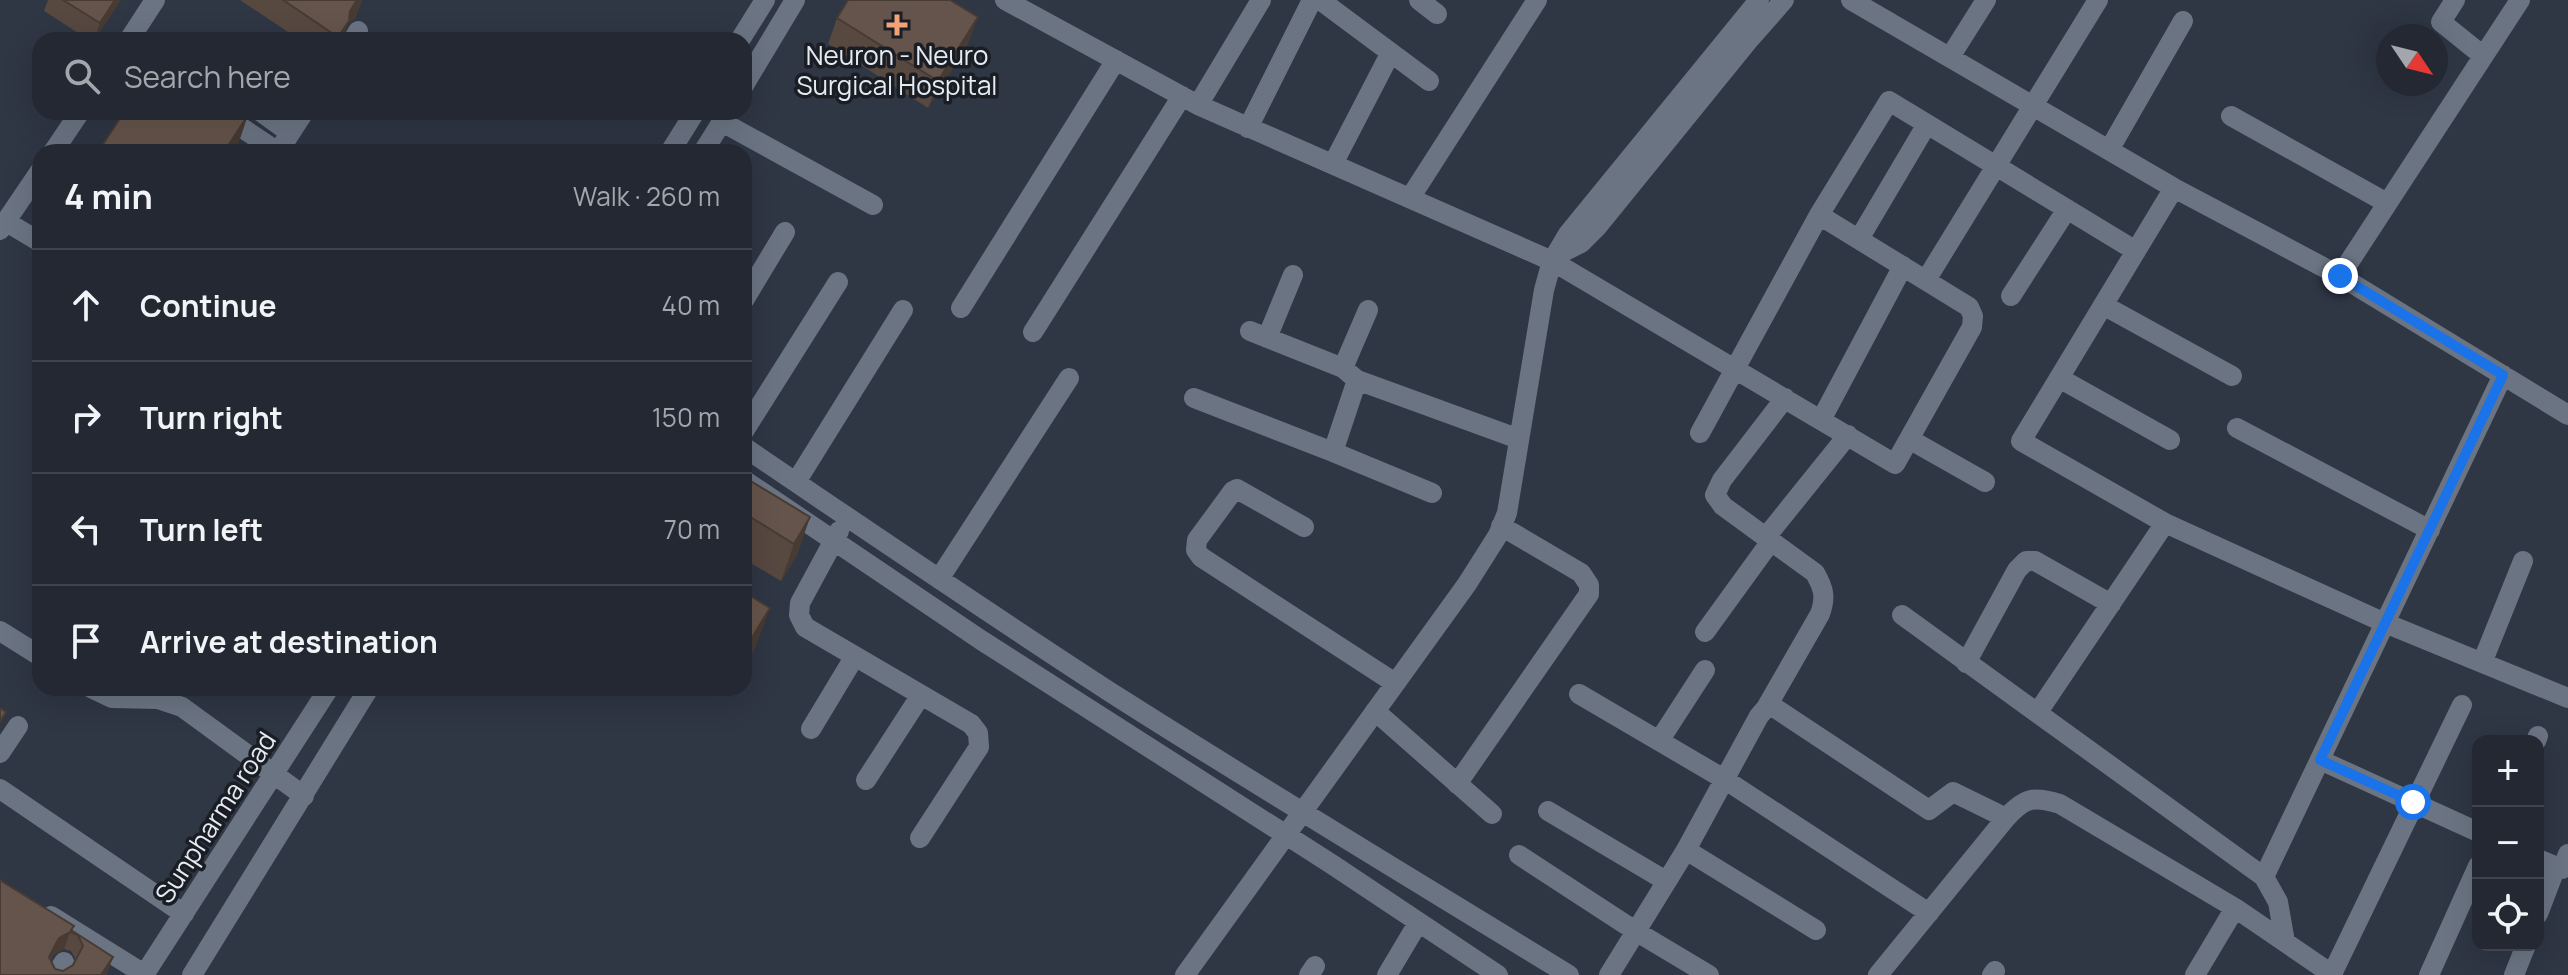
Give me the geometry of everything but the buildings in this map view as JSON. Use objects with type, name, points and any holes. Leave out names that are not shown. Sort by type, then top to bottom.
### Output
[{"type":"street","points":[[134,32],[155,0]]},
{"type":"street","points":[[745,32],[766,0],[792,6],[752,72]]},
{"type":"street","points":[[1005,0],[1248,128],[1554,258],[1895,464],[1972,327],[1973,316],[1969,307],[1819,215]]},
{"type":"street","points":[[1033,332],[1261,0]]},
{"type":"street","points":[[1248,128],[1312,0]]},
{"type":"street","points":[[1320,0],[1429,81]]},
{"type":"street","points":[[1419,0],[1437,14]]},
{"type":"street","points":[[1185,975],[1467,584],[1501,526],[1507,513],[1544,290],[1554,258],[1568,234],[1759,0]]},
{"type":"street","points":[[1554,258],[1581,243],[1597,227],[1784,0]]},
{"type":"street","points":[[1851,0],[2174,188],[2340,276],[2568,415]]},
{"type":"street","points":[[1950,57],[1986,0]]},
{"type":"street","points":[[1926,280],[2098,0]]},
{"type":"street","points":[[2455,0],[2441,22],[2482,55]]},
{"type":"street","points":[[2340,276],[2520,0]]},
{"type":"street","points":[[1410,198],[1532,2]]},
{"type":"street","points":[[2109,150],[2183,21]]},
{"type":"street","points":[[1333,164],[1390,54]]},
{"type":"street","points":[[961,308],[1116,60]]},
{"type":"street","points":[[1700,433],[1819,215],[1889,101],[2136,251]]},
{"type":"street","points":[[2231,116],[2387,203]]},
{"type":"street","points":[[58,144],[75,120]]},
{"type":"street","points":[[230,120],[266,144]]},
{"type":"street","points":[[272,120],[290,133]]},
{"type":"street","points":[[283,144],[299,120]]},
{"type":"street","points":[[675,144],[690,120]]},
{"type":"street","points":[[708,144],[723,120]]},
{"type":"street","points":[[730,120],[873,205]]},
{"type":"street","points":[[1859,239],[1927,124]]},
{"type":"street","points":[[32,183],[3,226],[32,239]]},
{"type":"street","points":[[2174,188],[2021,441],[2165,523],[2385,623],[2568,698]]},
{"type":"street","points":[[2011,296],[2067,209]]},
{"type":"street","points":[[752,287],[785,232]]},
{"type":"street","points":[[1821,420],[1903,266]]},
{"type":"street","points":[[1293,275],[1258,334],[1350,374],[1519,439]]},
{"type":"street","points":[[752,418],[838,282]]},
{"type":"street","points":[[2103,305],[2232,376]]},
{"type":"street","points":[[796,482],[903,310]]},
{"type":"street","points":[[1333,452],[1368,310]]},
{"type":"street","points":[[2264,877],[2503,375]]},
{"type":"street","points":[[939,579],[1069,378]]},
{"type":"street","points":[[2059,378],[2170,440]]},
{"type":"street","points":[[1194,398],[1432,493]]},
{"type":"street","points":[[1609,975],[1686,850],[1825,601],[1824,589],[1815,573],[1723,506],[1715,495],[1722,480],[1785,398]]},
{"type":"street","points":[[2237,428],[2430,530]]},
{"type":"street","points":[[1705,632],[1769,539],[1848,435]]},
{"type":"street","points":[[1909,439],[1985,482]]},
{"type":"street","points":[[752,452],[1121,699],[1569,975]]},
{"type":"street","points":[[752,485],[1069,698],[1286,835],[1498,975]]},
{"type":"street","points":[[1304,527],[1237,489],[1197,540],[1196,550],[1201,557],[1395,683]]},
{"type":"street","points":[[847,517],[800,603],[799,615],[805,627],[971,724],[978,733],[979,747],[920,838]]},
{"type":"street","points":[[2038,712],[2165,523]]},
{"type":"street","points":[[1457,784],[1589,594],[1589,585],[1581,573],[1501,526]]},
{"type":"street","points":[[1966,663],[2017,570],[2026,561],[2035,561],[2111,604]]},
{"type":"street","points":[[2482,663],[2523,561]]},
{"type":"street","points":[[1902,615],[2264,877],[2278,902],[2285,942]]},
{"type":"street","points":[[0,631],[32,651]]},
{"type":"street","points":[[811,729],[855,656]]},
{"type":"street","points":[[1659,741],[1705,670]]},
{"type":"street","points":[[1579,694],[1724,779],[1929,913]]},
{"type":"street","points":[[866,780],[921,695]]},
{"type":"street","points":[[108,696],[158,699],[182,707],[304,796]]},
{"type":"street","name":"Sunpharma road","points":[[144,975],[324,696]]},
{"type":"street","points":[[192,975],[364,696]]},
{"type":"street","points":[[1878,975],[2006,818],[2019,804],[2039,798],[2060,804],[2235,908],[2332,975],[2462,705]]},
{"type":"street","points":[[1766,708],[1775,708],[1929,810],[1953,792],[2006,818]]},
{"type":"street","points":[[1375,711],[1492,814]]},
{"type":"street","points":[[0,753],[18,726]]},
{"type":"street","points":[[2320,760],[2472,829]]},
{"type":"street","points":[[0,789],[184,914]]},
{"type":"street","points":[[1548,811],[1666,881]]},
{"type":"street","points":[[1686,850],[1816,930]]},
{"type":"street","points":[[1519,855],[1709,975]]},
{"type":"street","points":[[2544,899],[2558,864]]},
{"type":"street","points":[[2429,975],[2472,879]]},
{"type":"street","points":[[33,905],[144,975]]},
{"type":"street","points":[[2195,975],[2235,908]]},
{"type":"street","points":[[1387,975],[1418,923]]},
{"type":"street","points":[[2514,975],[2524,951]]},
{"type":"place","name":"Neuron - Neuro Surgical Hospital","points":[[897,25]]},
{"type":"route","points":[[2340,276],[2503,375],[2320,760],[2413,802]]}]
